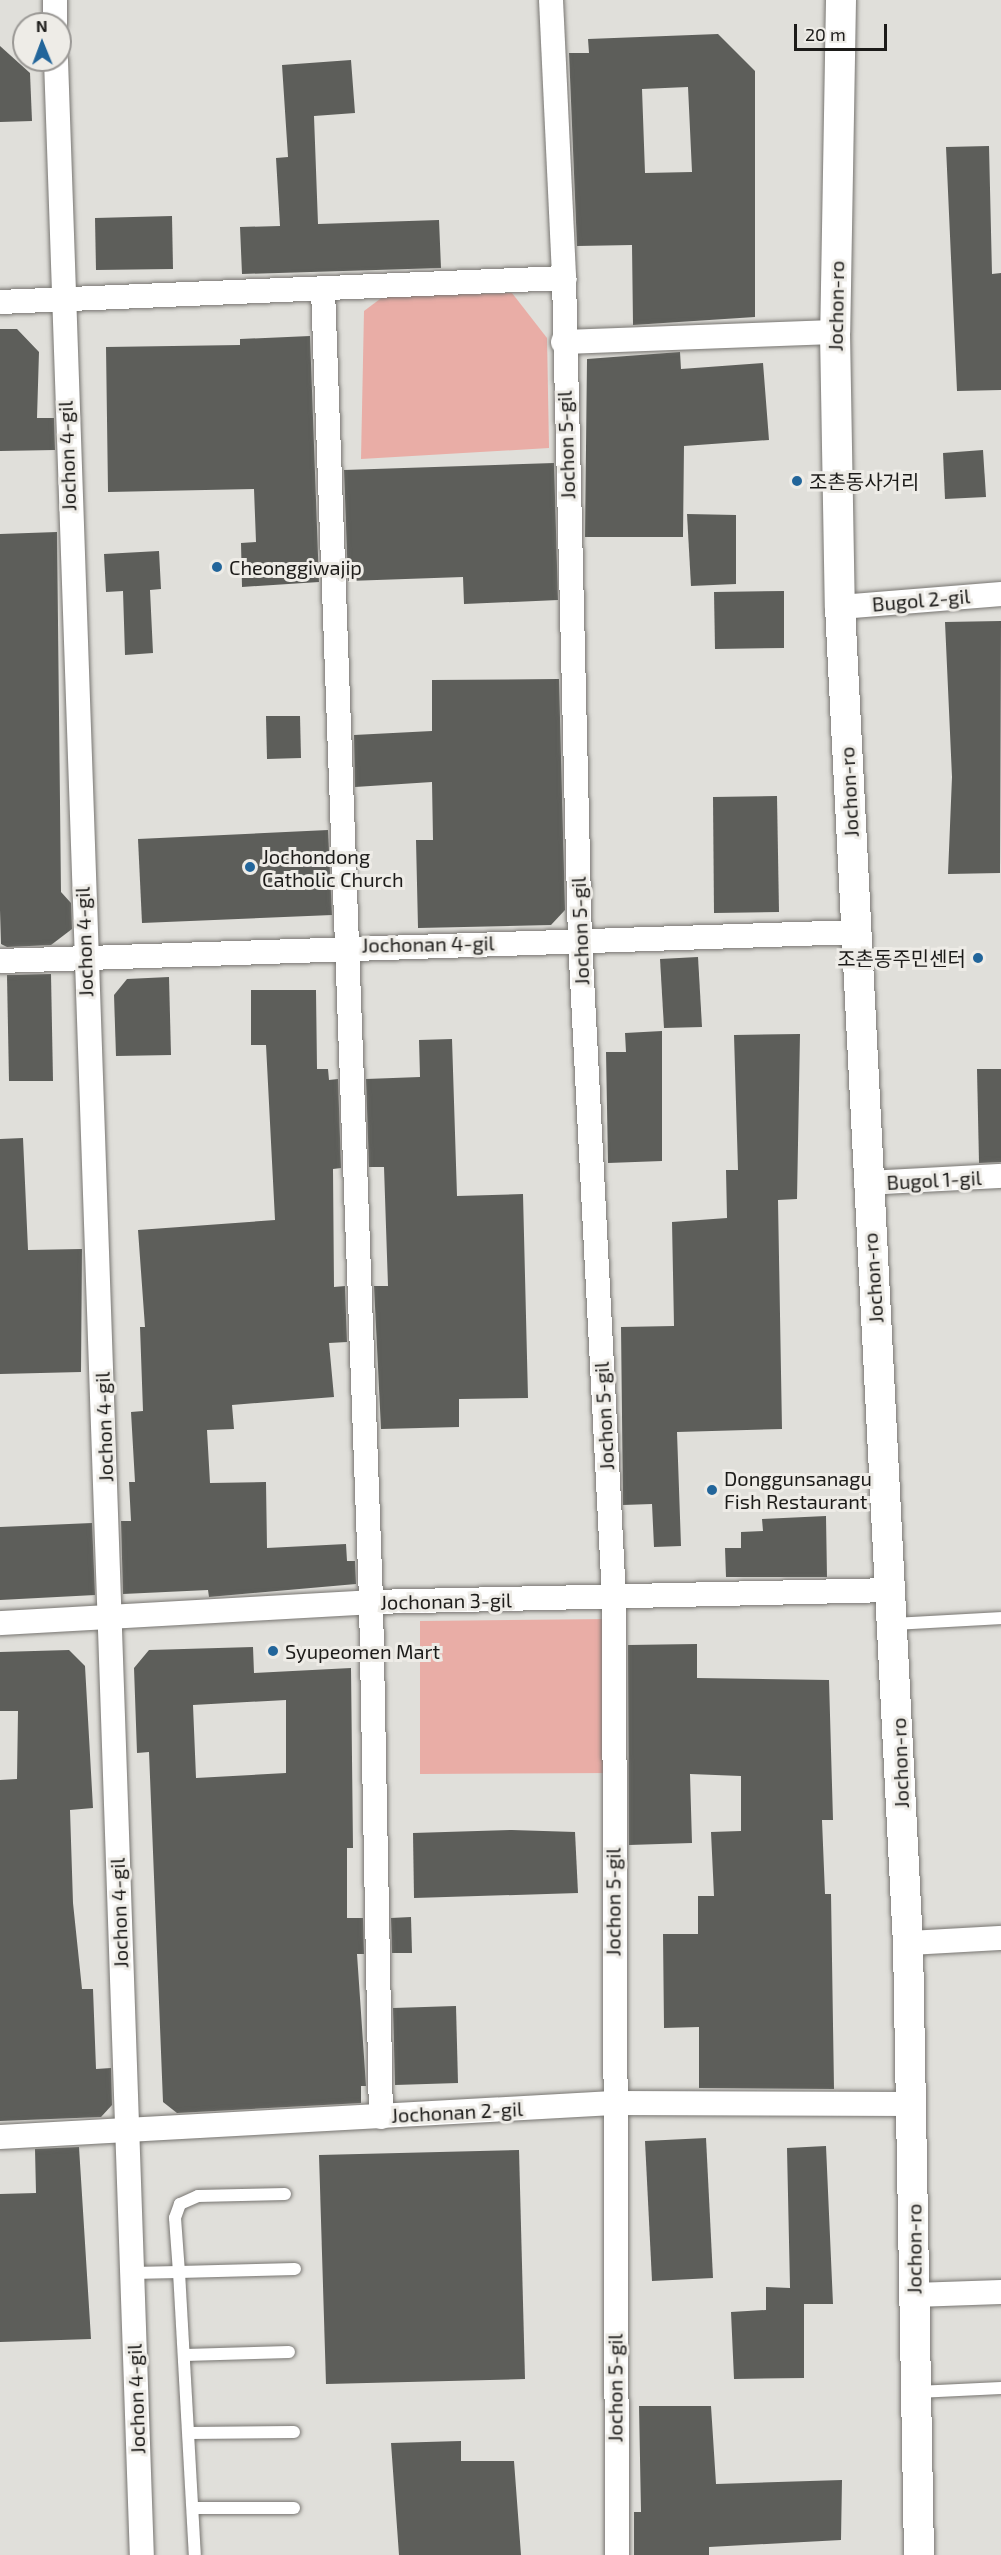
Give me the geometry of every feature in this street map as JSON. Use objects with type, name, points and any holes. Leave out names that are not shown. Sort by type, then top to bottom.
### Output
[{"type":"street","name":"Jochon 5-gil","points":[[551,0],[564,278],[563,342],[580,940],[614,1598],[613,2103],[617,2555]]},
{"type":"street","name":"Jochon-ro","points":[[841,0],[835,332],[840,607],[867,1183],[895,1624],[908,1943],[913,2104],[919,2555]]},
{"type":"street","name":"Jochon 4-gil","points":[[56,72],[84,958],[111,1621],[126,2132],[142,2555]]},
{"type":"street","points":[[0,302],[564,278]]},
{"type":"street","points":[[323,290],[345,946],[371,1602],[381,2117]]},
{"type":"street","points":[[563,342],[835,332]]},
{"type":"street","name":"Bugol 2-gil","points":[[840,607],[1001,594]]},
{"type":"street","name":"Jochonan 4-gil","points":[[0,961],[345,946],[855,932]]},
{"type":"street","name":"Bugol 1-gil","points":[[867,1183],[1001,1176]]},
{"type":"street","name":"Jochonan 3-gil","points":[[0,1623],[111,1621],[371,1602],[893,1590]]},
{"type":"street","points":[[908,1943],[1001,1938]]},
{"type":"street","name":"Jochonan 2-gil","points":[[0,2137],[126,2132],[613,2103],[913,2104]]},
{"type":"street","points":[[914,2295],[1001,2292]]},
{"type":"lane","points":[[895,1624],[1001,1618]]},
{"type":"lane","points":[[195,2555],[185,2355],[175,2218],[180,2204],[198,2196],[285,2194]]},
{"type":"lane","points":[[131,2273],[295,2269]]},
{"type":"lane","points":[[185,2355],[289,2352]]},
{"type":"lane","points":[[916,2392],[1001,2388]]},
{"type":"lane","points":[[189,2433],[294,2432]]},
{"type":"lane","points":[[194,2508],[294,2508]]},
{"type":"shaded area","points":[[512,293],[547,338],[549,448],[361,459],[364,311],[384,296]]},
{"type":"shaded area","points":[[609,1619],[610,1773],[420,1774],[420,1621]]},
{"type":"building","points":[[718,34],[755,71],[755,317],[633,325],[632,245],[577,246],[569,53],[589,53],[588,39]],"holes":[[[688,87],[692,172],[645,173],[642,89]]]},
{"type":"building","points":[[0,46],[12,57],[12,72],[30,73],[32,121],[0,122]]},
{"type":"building","points":[[351,60],[355,113],[314,116],[318,224],[439,220],[441,268],[242,274],[240,227],[280,226],[276,158],[288,157],[282,65]]},
{"type":"building","points":[[989,146],[992,274],[1001,273],[1001,390],[957,391],[946,147]]},
{"type":"building","points":[[172,216],[173,269],[96,270],[95,218]]},
{"type":"building","points":[[0,329],[17,329],[39,352],[37,418],[54,418],[55,450],[0,451]]},
{"type":"building","points":[[310,336],[319,582],[242,587],[241,543],[256,542],[254,489],[108,492],[106,347],[240,345],[240,339]]},
{"type":"building","points":[[680,352],[681,369],[763,363],[769,440],[684,446],[683,537],[585,537],[587,359]]},
{"type":"building","points":[[983,450],[986,497],[945,499],[943,453]]},
{"type":"building","points":[[554,463],[558,600],[464,604],[463,577],[348,581],[344,470]]},
{"type":"building","points":[[687,514],[736,515],[736,584],[691,586]]},
{"type":"building","points":[[57,532],[61,892],[71,903],[72,929],[51,945],[7,947],[1,944],[0,910],[0,534]]},
{"type":"building","points":[[159,551],[161,589],[150,590],[153,653],[125,655],[123,591],[106,592],[104,554]]},
{"type":"building","points":[[784,591],[784,648],[715,649],[714,592]]},
{"type":"building","points":[[1001,621],[1000,873],[948,874],[952,777],[945,622]]},
{"type":"building","points":[[559,679],[565,910],[551,925],[418,928],[416,840],[433,840],[432,782],[355,787],[354,735],[432,731],[432,680]]},
{"type":"building","points":[[266,716],[300,716],[301,758],[267,759]]},
{"type":"building","points":[[777,796],[779,912],[714,913],[713,797]]},
{"type":"building","points":[[328,830],[332,915],[142,923],[138,839]]},
{"type":"building","points":[[698,957],[702,1027],[664,1028],[660,959]]},
{"type":"building","points":[[51,974],[53,1081],[9,1081],[7,975]]},
{"type":"building","points":[[169,977],[171,1055],[116,1056],[114,995],[127,979]]},
{"type":"building","points":[[251,990],[316,990],[317,1069],[328,1069],[329,1080],[338,1079],[341,1168],[333,1169],[334,1287],[345,1286],[347,1342],[329,1343],[334,1397],[232,1405],[234,1429],[207,1430],[210,1483],[266,1482],[267,1548],[346,1544],[347,1561],[355,1561],[356,1584],[209,1597],[208,1590],[123,1594],[121,1521],[131,1521],[129,1482],[135,1482],[131,1412],[143,1411],[140,1327],[145,1327],[138,1230],[275,1220],[266,1045],[251,1045]]},
{"type":"building","points":[[662,1031],[662,1161],[608,1163],[606,1052],[626,1052],[625,1033]]},
{"type":"building","points":[[800,1034],[797,1199],[778,1200],[782,1429],[677,1432],[681,1546],[654,1547],[652,1504],[623,1505],[621,1327],[674,1326],[672,1222],[727,1218],[726,1170],[738,1170],[734,1035]]},
{"type":"building","points":[[452,1039],[457,1196],[523,1194],[528,1398],[459,1399],[459,1427],[381,1429],[374,1286],[388,1286],[384,1167],[369,1167],[366,1079],[420,1077],[419,1040]]},
{"type":"building","points":[[977,1069],[1001,1069],[1001,1162],[979,1163]]},
{"type":"building","points":[[23,1138],[28,1250],[82,1249],[81,1372],[0,1374],[0,1139]]},
{"type":"building","points":[[826,1516],[827,1577],[726,1577],[725,1548],[741,1548],[741,1532],[763,1531],[762,1519]]},
{"type":"building","points":[[92,1523],[95,1595],[0,1600],[0,1527]]},
{"type":"building","points":[[697,1644],[697,1678],[829,1680],[833,1820],[822,1820],[825,1894],[831,1894],[834,2089],[699,2088],[699,2027],[664,2028],[663,1934],[698,1934],[698,1896],[714,1896],[711,1832],[741,1831],[741,1776],[690,1774],[692,1843],[629,1845],[628,1645]]},
{"type":"building","points":[[253,1647],[254,1673],[351,1668],[353,1848],[347,1848],[347,1918],[363,1918],[364,1954],[357,1954],[366,2086],[361,2086],[361,2103],[177,2113],[163,2102],[149,1752],[137,1753],[134,1668],[149,1650]],"holes":[[[286,1700],[286,1773],[196,1778],[193,1705]]]},
{"type":"building","points":[[69,1650],[85,1666],[93,1808],[70,1810],[73,1903],[82,1989],[93,1989],[96,2069],[111,2068],[112,2105],[101,2117],[0,2121],[0,1780],[17,1779],[18,1711],[0,1711],[0,1652]]},
{"type":"building","points":[[512,1830],[575,1832],[578,1893],[414,1898],[413,1833]]},
{"type":"building","points":[[411,1917],[412,1953],[392,1953],[391,1918]]},
{"type":"building","points":[[456,2006],[458,2083],[395,2085],[393,2008]]},
{"type":"building","points":[[706,2138],[713,2278],[652,2281],[645,2141]]},
{"type":"building","points":[[826,2146],[833,2304],[804,2304],[804,2378],[734,2379],[731,2312],[766,2310],[766,2287],[790,2288],[787,2148]]},
{"type":"building","points":[[79,2147],[91,2339],[0,2342],[0,2194],[36,2193],[35,2149]]},
{"type":"building","points":[[519,2150],[525,2379],[326,2384],[319,2155]]},
{"type":"building","points":[[639,2406],[711,2406],[716,2484],[842,2480],[841,2540],[709,2547],[709,2555],[634,2555],[634,2512],[641,2512]]},
{"type":"building","points":[[461,2441],[461,2461],[514,2461],[521,2555],[399,2555],[391,2443]]},
{"type":"place","name":"조촌동사거리","points":[[797,481]]},
{"type":"place","name":"Cheonggiwajip","points":[[217,567]]},
{"type":"place","name":"Jochondong Catholic Church","points":[[250,867]]},
{"type":"place","name":"조촌동주민센터","points":[[978,958]]},
{"type":"place","name":"Donggunsanagu Fish Restaurant","points":[[712,1490]]},
{"type":"place","name":"Syupeomen Mart","points":[[273,1651]]}]
